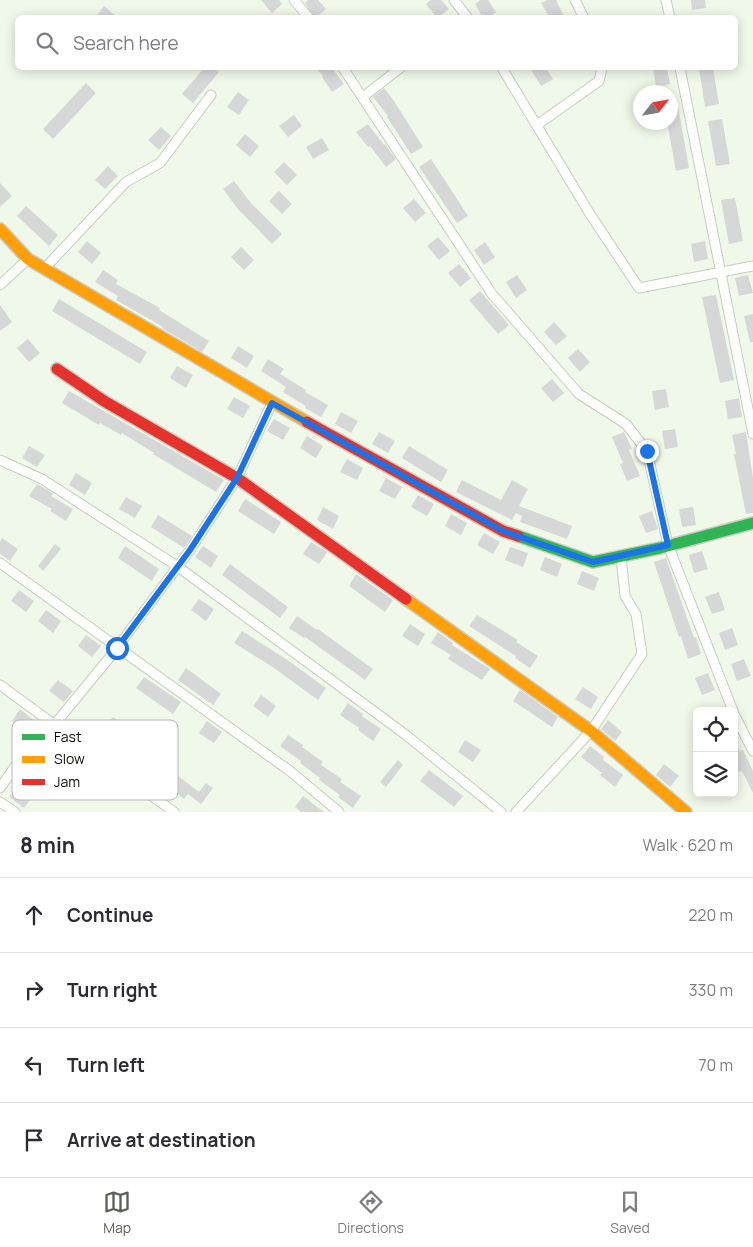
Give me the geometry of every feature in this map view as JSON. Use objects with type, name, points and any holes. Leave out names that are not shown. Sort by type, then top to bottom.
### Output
[{"type":"street","points":[[294,0],[306,15]]},
{"type":"street","points":[[454,0],[465,15]]},
{"type":"street","points":[[575,0],[582,15]]},
{"type":"street","points":[[666,0],[669,15]]},
{"type":"street","points":[[344,70],[492,294],[579,394],[626,424],[647,451],[668,545],[732,707]]},
{"type":"street","points":[[363,97],[397,70]]},
{"type":"street","points":[[503,70],[590,214],[640,288],[753,266]]},
{"type":"street","points":[[537,124],[600,80],[602,70]]},
{"type":"street","points":[[680,70],[753,434]]},
{"type":"street","points":[[44,269],[126,182],[160,162],[211,96]]},
{"type":"street","points":[[0,229],[28,259],[44,269],[272,403],[503,531],[593,562],[753,523]]},
{"type":"street","points":[[0,285],[28,259]]},
{"type":"street","points":[[57,369],[104,401],[237,478],[591,731],[686,812]]},
{"type":"street","points":[[58,720],[117,648],[190,550],[237,478],[272,403]]},
{"type":"street","points":[[0,460],[42,479],[177,566],[406,735],[501,812]]},
{"type":"street","points":[[516,812],[591,731],[642,654],[636,614],[624,596],[621,556]]},
{"type":"street","points":[[0,563],[290,770],[339,812]]},
{"type":"street","points":[[0,685],[49,720]]},
{"type":"street","points":[[738,720],[753,751]]},
{"type":"street","points":[[0,788],[12,771]]},
{"type":"street","points":[[158,800],[174,812]]},
{"type":"street","points":[[0,802],[15,812]]},
{"type":"building","points":[[261,0],[279,0],[282,4],[272,13]]},
{"type":"building","points":[[308,0],[318,0],[326,9],[319,15],[313,15],[305,3]]},
{"type":"building","points":[[431,0],[441,0],[449,9],[441,15],[435,15],[426,4]]},
{"type":"building","points":[[481,0],[488,0],[496,12],[492,15],[481,15],[475,4]]},
{"type":"building","points":[[547,0],[556,0],[564,15],[548,15],[541,3]]},
{"type":"building","points":[[691,0],[705,0],[706,8],[692,10]]},
{"type":"building","points":[[104,6],[114,15],[97,15]]},
{"type":"building","points":[[202,70],[216,70],[219,72],[193,103],[182,94]]},
{"type":"building","points":[[318,70],[334,70],[344,84],[332,92]]},
{"type":"building","points":[[531,70],[547,70],[553,79],[541,86]]},
{"type":"building","points":[[653,70],[667,70],[670,84],[656,85]]},
{"type":"building","points":[[699,70],[713,70],[719,104],[705,107]]},
{"type":"building","points":[[86,83],[96,93],[53,139],[43,129]]},
{"type":"building","points":[[384,88],[423,147],[411,154],[388,116],[373,97]]},
{"type":"building","points":[[238,92],[249,100],[239,115],[227,107]]},
{"type":"building","points":[[678,106],[689,168],[676,171],[668,130],[678,130]]},
{"type":"building","points":[[294,115],[302,126],[288,137],[279,126]]},
{"type":"building","points":[[722,119],[730,164],[716,166],[708,121]]},
{"type":"building","points":[[368,124],[396,159],[386,167],[370,146],[368,147],[356,132]]},
{"type":"building","points":[[161,127],[171,136],[159,150],[148,140]]},
{"type":"building","points":[[245,134],[259,146],[250,157],[236,145]]},
{"type":"building","points":[[322,138],[329,150],[313,159],[306,147]]},
{"type":"building","points":[[431,159],[468,216],[457,223],[419,167]]},
{"type":"building","points":[[284,162],[297,175],[287,185],[274,172]]},
{"type":"building","points":[[108,166],[118,176],[105,189],[95,180]]},
{"type":"building","points":[[234,181],[251,203],[282,234],[272,244],[237,208],[223,189]]},
{"type":"building","points":[[0,183],[12,196],[0,207]]},
{"type":"building","points":[[279,191],[292,204],[282,214],[269,201]]},
{"type":"building","points":[[735,198],[743,241],[729,244],[721,200]]},
{"type":"building","points":[[414,199],[426,213],[415,222],[403,208]]},
{"type":"building","points":[[26,206],[58,235],[49,246],[17,216]]},
{"type":"building","points":[[438,237],[450,251],[439,260],[427,246]]},
{"type":"building","points":[[87,241],[101,253],[92,264],[78,252]]},
{"type":"building","points":[[705,241],[708,259],[694,262],[691,244]]},
{"type":"building","points":[[485,242],[495,257],[484,265],[474,250]]},
{"type":"building","points":[[241,247],[254,260],[244,270],[231,257]]},
{"type":"building","points":[[459,264],[471,278],[460,287],[448,273]]},
{"type":"building","points":[[103,270],[118,280],[116,284],[160,308],[159,310],[209,341],[202,352],[116,300],[118,296],[95,282]]},
{"type":"building","points":[[517,275],[527,290],[516,298],[506,282]]},
{"type":"building","points":[[748,275],[753,293],[739,296],[735,278]]},
{"type":"building","points":[[480,291],[509,325],[498,334],[469,300]]},
{"type":"building","points":[[716,295],[734,380],[720,383],[702,297]]},
{"type":"building","points":[[59,299],[147,352],[140,364],[52,311]]},
{"type":"building","points":[[0,305],[12,322],[0,331]]},
{"type":"building","points":[[753,314],[753,342],[750,342],[744,316]]},
{"type":"building","points":[[554,322],[567,336],[556,345],[544,332]]},
{"type":"building","points":[[28,339],[40,353],[29,362],[17,348]]},
{"type":"building","points":[[238,346],[254,356],[247,368],[231,358]]},
{"type":"building","points":[[578,349],[590,362],[580,372],[568,358]]},
{"type":"building","points":[[268,359],[284,369],[280,374],[306,390],[305,392],[328,405],[321,417],[283,392],[286,387],[261,371]]},
{"type":"building","points":[[177,366],[193,375],[186,388],[170,378]]},
{"type":"building","points":[[552,379],[564,393],[553,402],[541,388]]},
{"type":"building","points":[[666,389],[669,407],[655,410],[652,391]]},
{"type":"building","points":[[69,391],[224,480],[216,492],[122,433],[121,435],[100,423],[99,425],[62,403]]},
{"type":"building","points":[[234,397],[250,406],[243,418],[227,409]]},
{"type":"building","points":[[739,398],[742,417],[728,419],[725,401]]},
{"type":"building","points":[[341,412],[358,421],[351,433],[335,424]]},
{"type":"building","points":[[274,419],[290,428],[283,440],[267,431]]},
{"type":"building","points":[[675,429],[678,447],[665,449],[662,431]]},
{"type":"building","points":[[379,432],[395,441],[388,453],[372,444]]},
{"type":"building","points":[[624,432],[632,449],[629,450],[640,476],[627,481],[620,464],[623,463],[612,437]]},
{"type":"building","points":[[746,432],[753,478],[753,513],[746,514],[732,435]]},
{"type":"building","points":[[307,436],[323,446],[316,458],[300,448]]},
{"type":"building","points":[[29,446],[45,455],[37,467],[22,458]]},
{"type":"building","points":[[409,446],[448,470],[441,482],[402,458]]},
{"type":"building","points":[[347,459],[363,468],[357,480],[340,472]]},
{"type":"building","points":[[76,473],[92,483],[85,495],[69,485]]},
{"type":"building","points":[[386,478],[402,487],[395,499],[379,491]]},
{"type":"building","points":[[462,480],[501,500],[512,480],[528,489],[519,506],[572,526],[567,539],[520,522],[522,516],[516,513],[512,520],[456,492]]},
{"type":"building","points":[[37,484],[53,493],[51,496],[73,509],[66,521],[50,511],[52,509],[29,496]]},
{"type":"building","points":[[418,495],[434,504],[427,516],[411,507]]},
{"type":"building","points":[[126,497],[142,506],[135,518],[119,509]]},
{"type":"building","points":[[245,499],[281,522],[274,534],[238,511]]},
{"type":"building","points":[[323,507],[339,516],[333,529],[317,520]]},
{"type":"building","points":[[693,507],[696,525],[682,527],[679,509]]},
{"type":"building","points":[[652,511],[658,529],[646,533],[639,516]]},
{"type":"building","points":[[451,514],[467,523],[461,535],[445,526]]},
{"type":"building","points":[[158,515],[192,536],[184,548],[151,527]]},
{"type":"building","points":[[484,533],[500,542],[493,554],[477,545]]},
{"type":"building","points":[[2,538],[18,549],[10,561],[0,554]]},
{"type":"building","points":[[311,542],[327,552],[319,564],[303,554]]},
{"type":"building","points":[[55,544],[61,549],[43,571],[38,566]]},
{"type":"building","points":[[125,546],[159,569],[152,581],[118,558]]},
{"type":"building","points":[[203,546],[218,556],[211,568],[195,557]]},
{"type":"building","points":[[510,547],[528,553],[523,567],[505,560]]},
{"type":"building","points":[[702,551],[708,569],[694,573],[689,555]]},
{"type":"building","points":[[545,557],[562,564],[557,577],[540,570]]},
{"type":"building","points":[[666,558],[701,654],[688,659],[654,562]]},
{"type":"building","points":[[230,564],[288,607],[280,618],[222,575]]},
{"type":"building","points":[[582,571],[599,578],[594,591],[577,584]]},
{"type":"building","points":[[356,574],[393,600],[385,612],[349,586]]},
{"type":"building","points":[[19,590],[34,601],[26,612],[11,601]]},
{"type":"building","points":[[719,592],[725,610],[712,614],[705,597]]},
{"type":"building","points":[[199,599],[214,609],[206,621],[191,610]]},
{"type":"building","points":[[46,610],[61,621],[53,633],[38,621]]},
{"type":"building","points":[[477,615],[518,640],[516,642],[538,656],[530,668],[515,658],[516,656],[469,626]]},
{"type":"building","points":[[297,616],[373,669],[365,680],[305,637],[289,628]]},
{"type":"building","points":[[410,624],[425,634],[418,646],[402,636]]},
{"type":"building","points":[[732,628],[738,645],[725,650],[719,633]]},
{"type":"building","points":[[242,631],[286,659],[326,688],[318,700],[271,666],[234,643]]},
{"type":"building","points":[[438,632],[453,643],[452,645],[490,669],[482,680],[448,659],[451,655],[431,643]]},
{"type":"building","points":[[86,635],[101,646],[92,657],[78,646]]},
{"type":"building","points":[[744,659],[751,676],[737,681],[731,664]]},
{"type":"building","points":[[186,668],[221,694],[213,705],[178,680]]},
{"type":"building","points":[[708,673],[715,690],[702,695],[695,678]]},
{"type":"building","points":[[144,677],[181,702],[173,714],[136,688]]},
{"type":"building","points":[[58,680],[73,691],[64,702],[49,691]]},
{"type":"building","points":[[583,687],[598,697],[591,709],[575,699]]},
{"type":"building","points":[[520,690],[558,717],[552,727],[513,701]]},
{"type":"building","points":[[261,695],[276,706],[268,717],[253,706]]},
{"type":"building","points":[[348,703],[363,714],[362,716],[381,729],[373,741],[358,730],[359,728],[340,715]]},
{"type":"building","points":[[20,709],[34,720],[13,720]]},
{"type":"building","points":[[608,720],[622,732],[615,741],[601,729]]},
{"type":"building","points":[[207,721],[222,732],[214,743],[199,733]]},
{"type":"building","points":[[288,735],[323,762],[321,765],[342,779],[340,782],[361,796],[353,808],[338,797],[340,795],[319,780],[320,778],[300,763],[301,761],[280,746]]},
{"type":"building","points":[[465,740],[481,750],[473,762],[458,752]]},
{"type":"building","points":[[590,746],[604,757],[603,760],[623,775],[615,787],[600,775],[602,773],[581,757]]},
{"type":"building","points":[[738,747],[740,751],[743,750],[753,771],[753,793],[742,771],[738,772]]},
{"type":"building","points":[[398,760],[403,765],[386,787],[380,782]]},
{"type":"building","points":[[664,764],[679,776],[670,787],[656,775]]},
{"type":"building","points":[[429,770],[463,796],[454,807],[420,781]]},
{"type":"building","points":[[178,776],[199,792],[206,783],[213,788],[201,804],[188,794],[184,799],[178,794]]},
{"type":"building","points":[[303,796],[324,812],[301,812],[295,807]]},
{"type":"building","points":[[13,800],[30,800],[24,808]]},
{"type":"traffic: fast","points":[[518,536],[593,562],[660,548],[753,523]]},
{"type":"traffic: slow","points":[[0,229],[28,259],[307,422]]},
{"type":"traffic: slow","points":[[406,599],[591,731],[686,812]]},
{"type":"traffic: jam","points":[[57,369],[104,401],[237,478],[406,599]]},
{"type":"traffic: jam","points":[[307,422],[503,531],[518,536]]},
{"type":"route","points":[[117,648],[190,550],[237,478],[272,403],[503,531],[593,562],[668,545],[647,451]]}]
